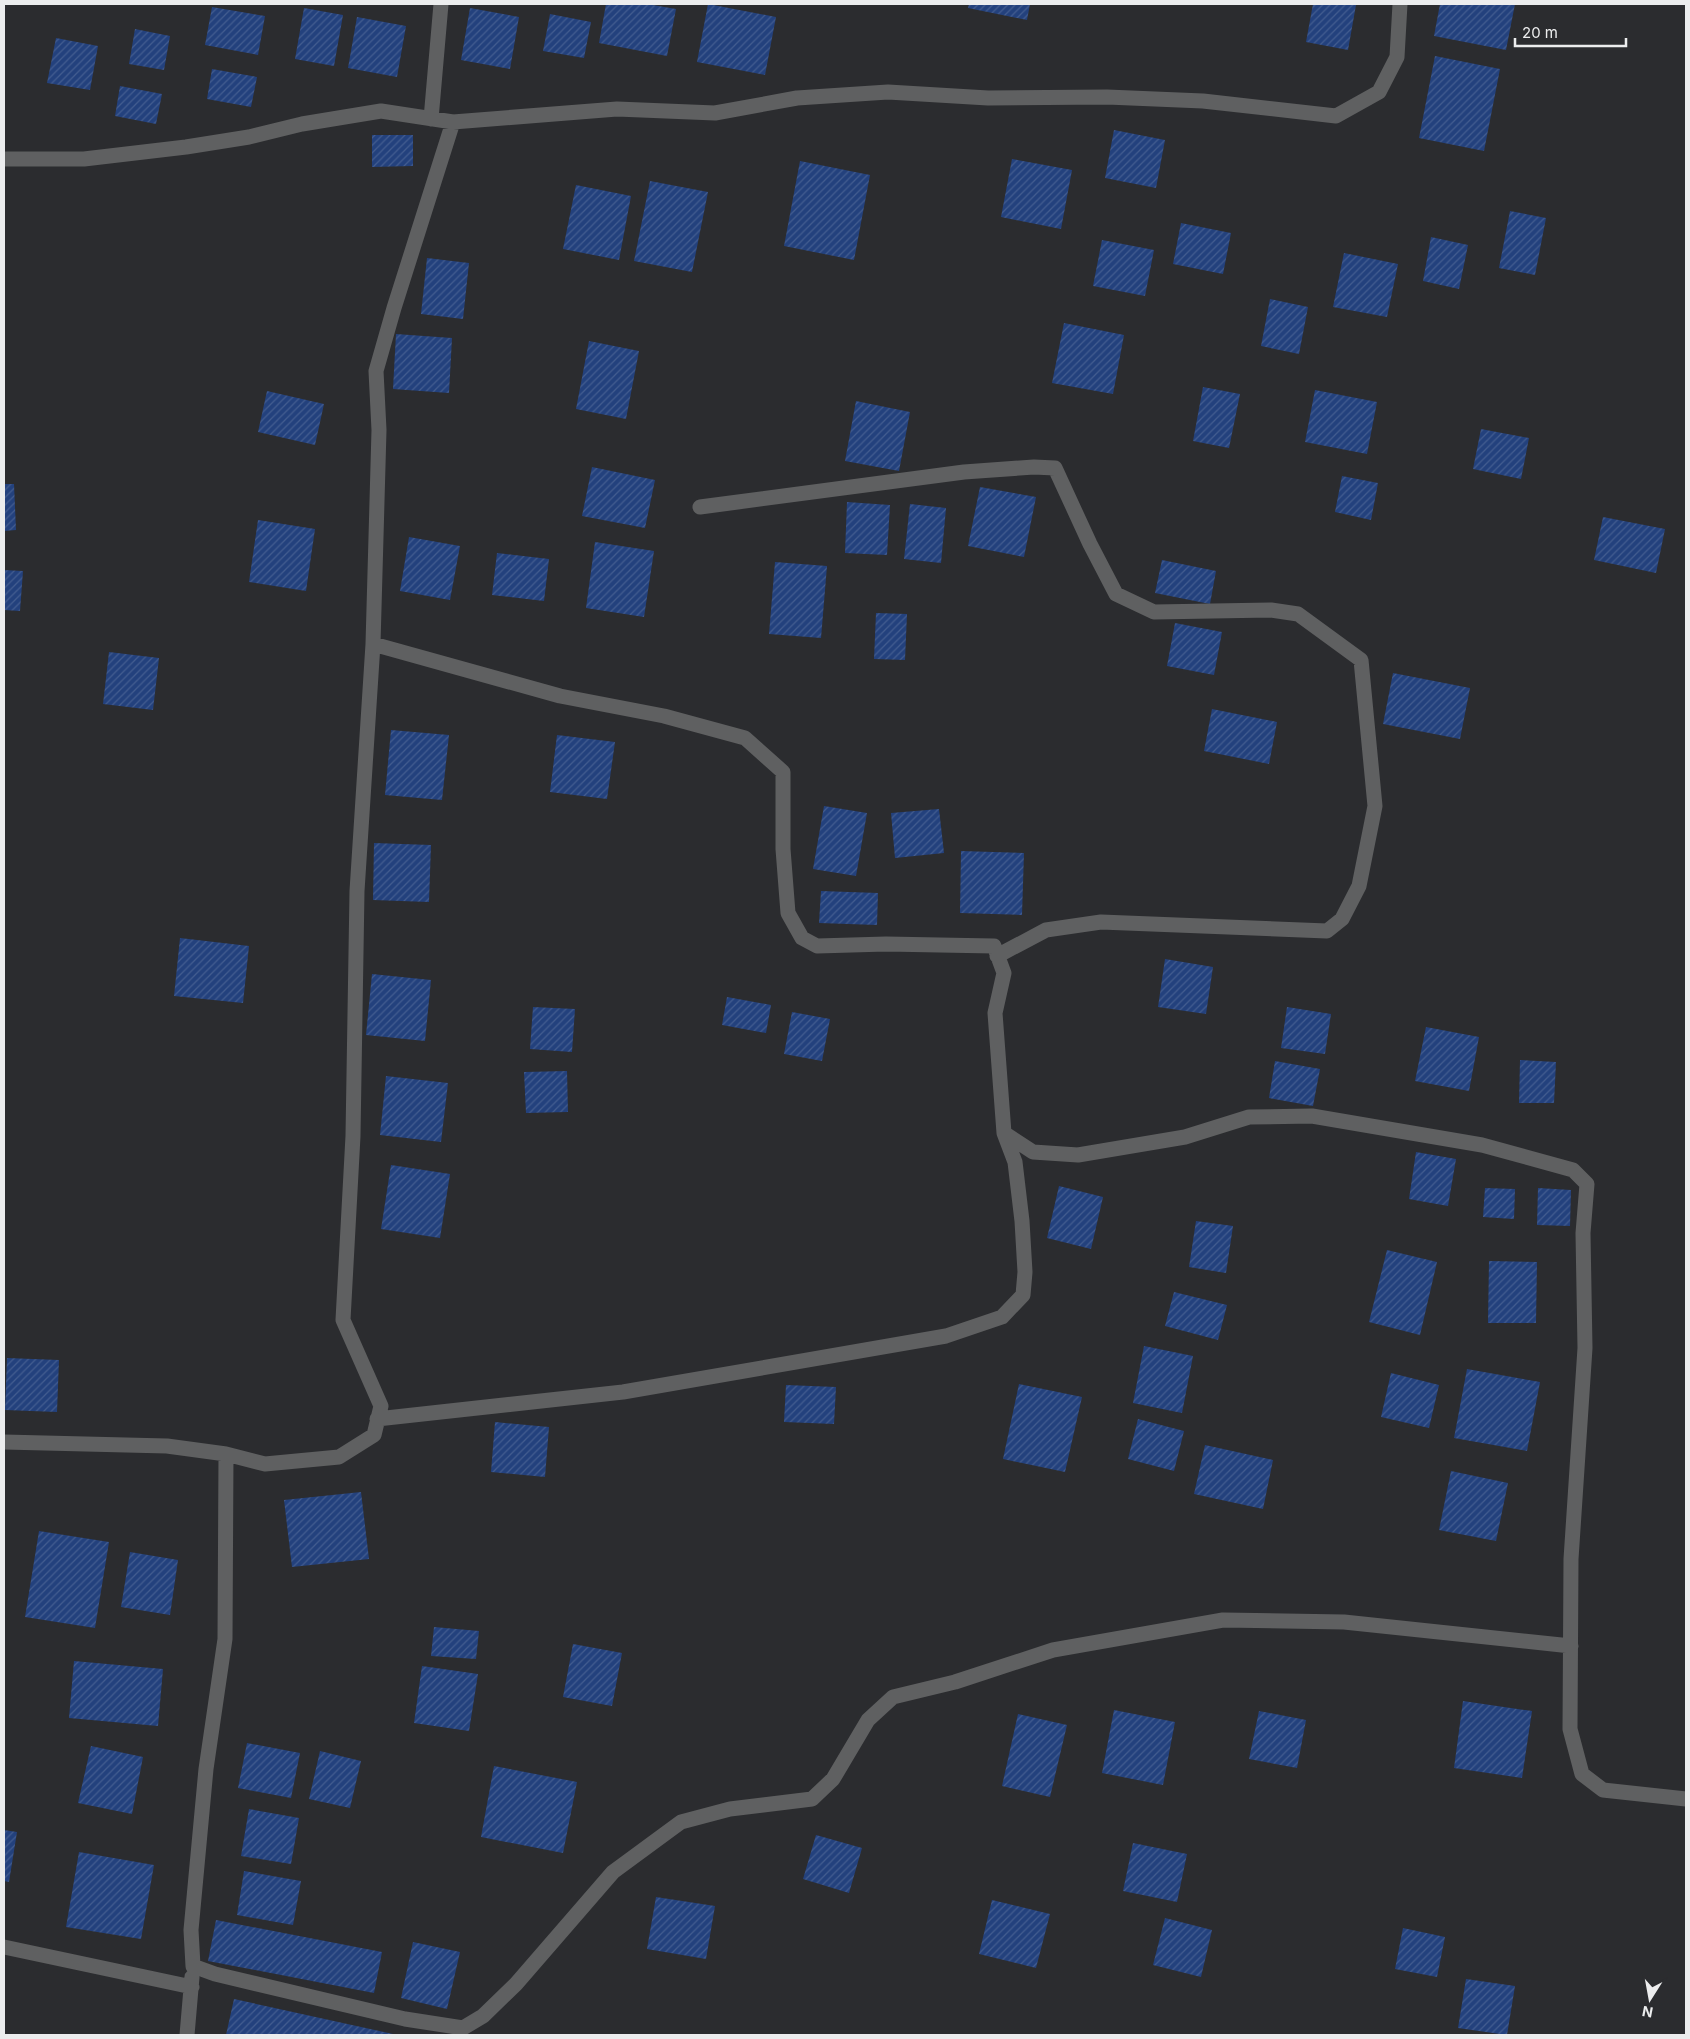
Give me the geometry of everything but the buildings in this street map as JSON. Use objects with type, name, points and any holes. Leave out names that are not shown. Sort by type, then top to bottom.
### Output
[{"type":"street","points":[[431,119],[440,4]]},
{"type":"street","points":[[4,159],[84,159],[186,147],[249,137],[302,124],[381,111],[453,122],[617,109],[715,113],[797,98],[888,92],[988,98],[1107,97],[1203,101],[1336,116],[1379,92],[1397,57],[1400,4]]},
{"type":"street","points":[[4,1442],[167,1446],[226,1454],[265,1464],[339,1457],[374,1435],[380,1406],[343,1320],[352,1136],[357,891],[373,644],[378,430],[376,371],[453,122]]},
{"type":"street","points":[[700,507],[964,472],[1034,467],[1056,468],[1090,544],[1116,594],[1154,612],[1271,610],[1298,614],[1361,660],[1375,806],[1359,886],[1342,920],[1326,931],[1101,922],[1046,930],[998,956]]},
{"type":"street","points":[[373,644],[560,696],[664,716],[745,738],[783,772],[783,849],[788,913],[802,938],[817,946],[886,944],[994,946],[1004,972],[995,1013],[1004,1133],[1015,1162],[1022,1220],[1025,1272],[1023,1294],[1002,1317],[946,1336],[622,1392],[378,1419]]},
{"type":"street","points":[[1004,1133],[1033,1152],[1078,1155],[1185,1136],[1249,1117],[1312,1116],[1482,1146],[1573,1170],[1587,1184],[1583,1233],[1585,1348],[1571,1559],[1570,1730],[1582,1774],[1603,1790],[1686,1799]]},
{"type":"street","points":[[187,2035],[193,1966],[191,1930],[206,1769],[225,1639],[226,1454]]},
{"type":"street","points":[[193,1966],[215,1974],[405,2019],[463,2028],[483,2016],[516,1984],[613,1872],[681,1822],[730,1809],[812,1799],[833,1779],[868,1720],[893,1697],[955,1682],[1053,1650],[1223,1620],[1344,1622],[1571,1646]]},
{"type":"street","points":[[4,1947],[192,1987]]}]
